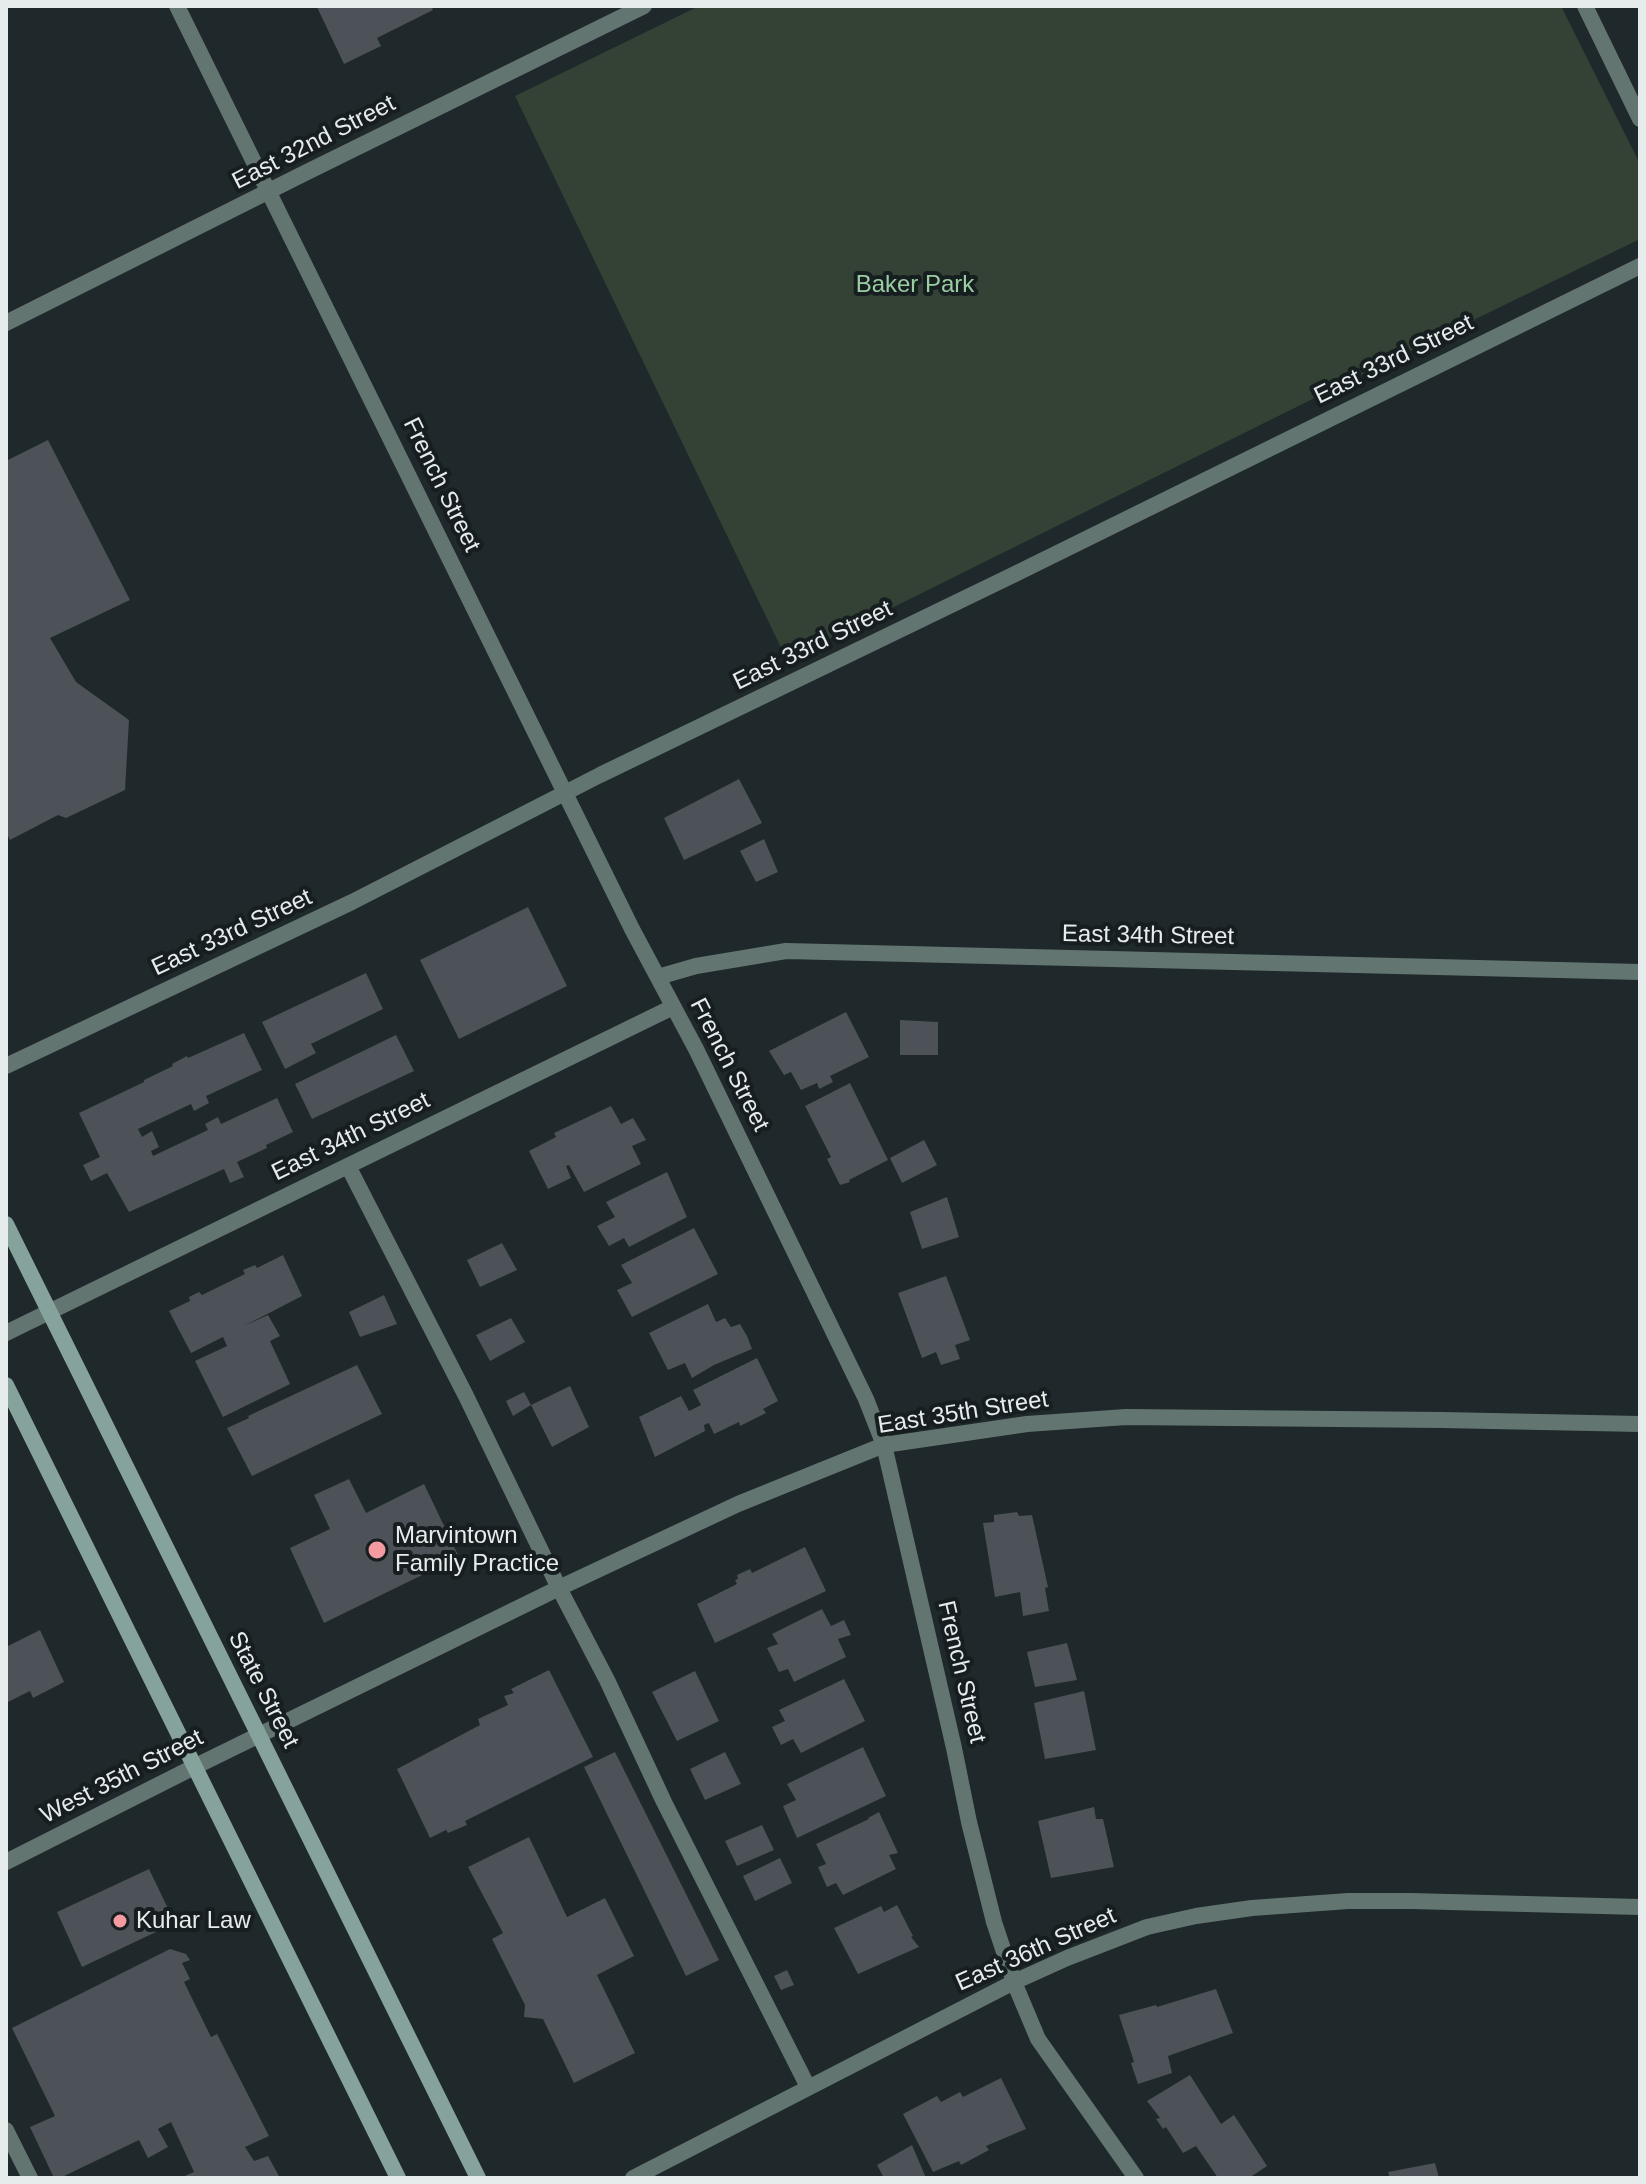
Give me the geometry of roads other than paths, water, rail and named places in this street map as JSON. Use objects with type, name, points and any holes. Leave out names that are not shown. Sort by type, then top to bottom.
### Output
[{"type":"street","name":"French Street","points":[[177,6],[866,1399],[884,1445],[969,1822],[994,1922],[1014,1982],[1038,2039],[1136,2178]]},
{"type":"street","name":"East 32nd Street","points":[[6,323],[644,6]]},
{"type":"street","points":[[1585,6],[1640,119]]},
{"type":"street","name":"East 33rd Street","points":[[6,1066],[352,902],[567,793],[1640,266]]},
{"type":"street","name":"East 34th Street","points":[[658,977],[696,966],[786,951],[1640,972]]},
{"type":"street","name":"East 34th Street","points":[[6,1333],[673,1007]]},
{"type":"street","points":[[348,1166],[466,1396],[664,1802],[808,2087]]},
{"type":"street","name":"State Street","points":[[6,1224],[478,2178]]},
{"type":"street","points":[[6,1385],[398,2178]]},
{"type":"street","name":"East 35th Street","points":[[259,1736],[559,1588],[738,1504],[884,1445],[1027,1424],[1126,1417],[1640,1424]]},
{"type":"street","name":"West 35th Street","points":[[6,1862],[259,1736]]},
{"type":"street","name":"East 36th Street","points":[[633,2178],[1014,1982],[1147,1927],[1252,1908],[1348,1901],[1640,1907]]},
{"type":"street","points":[[6,2130],[30,2178]]},
{"type":"place","name":"Marvintown Family Practice","points":[[377,1550]]},
{"type":"place","name":"Kuhar Law","points":[[120,1921]]},
{"type":"park label","name":"Baker Park","points":[[915,285]]}]
